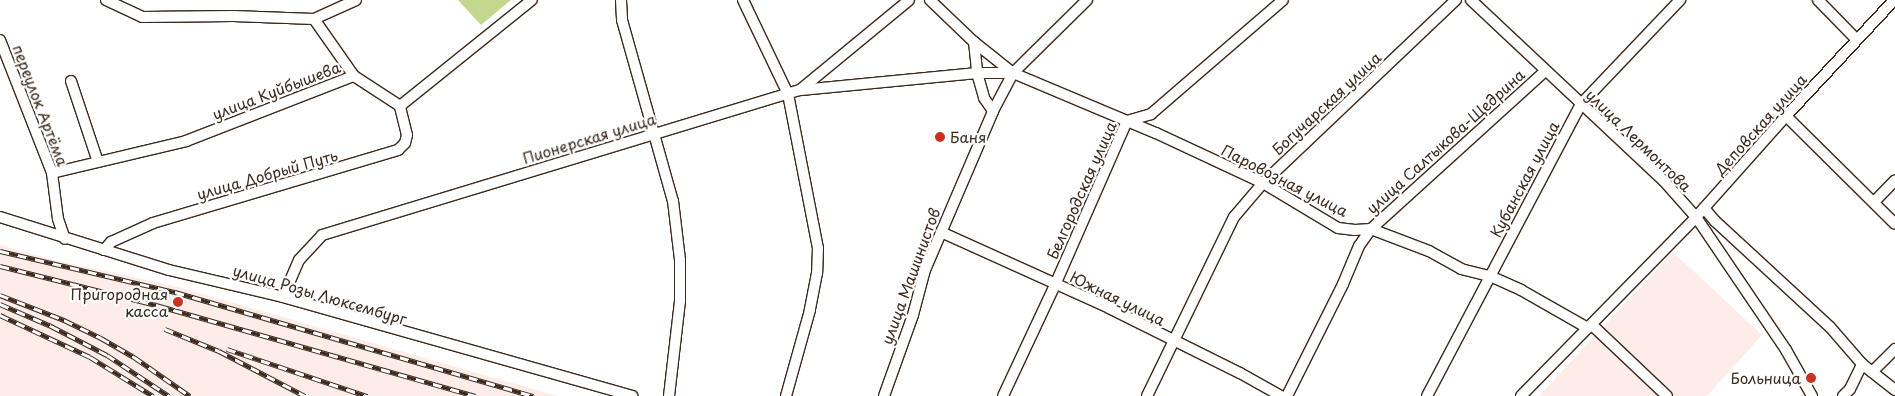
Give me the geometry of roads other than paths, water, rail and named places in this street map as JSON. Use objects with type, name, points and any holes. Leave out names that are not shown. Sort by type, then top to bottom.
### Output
[{"type":"street","points":[[106,0],[125,4],[142,17],[233,16],[314,20],[356,0]]},
{"type":"street","points":[[400,106],[532,0]]},
{"type":"street","points":[[621,0],[622,20],[673,201],[680,260],[680,301],[669,396]]},
{"type":"street","points":[[743,0],[788,94],[818,248],[817,273],[810,310],[786,396]]},
{"type":"street","name":"Пионерская улица","points":[[282,297],[299,260],[322,235],[800,90],[909,0]]},
{"type":"street","name":"Паровозная улица","points":[[930,0],[974,42],[1013,73],[1127,121],[1263,183],[1338,228],[1371,229],[1429,251],[1461,269],[1490,276],[1521,290],[1590,326],[1667,396]]},
{"type":"street","name":"улица Машинистов","points":[[884,396],[913,315],[925,270],[993,111],[1013,73],[1088,0]]},
{"type":"street","name":"Белгородская улица","points":[[1003,396],[1127,121],[1151,114],[1283,0]]},
{"type":"street","name":"Богучарская улица","points":[[1147,396],[1175,342],[1234,217],[1263,183],[1456,0]]},
{"type":"street","name":"улица Лермонтова","points":[[1471,0],[1544,71],[1663,180],[1696,218],[1786,350],[1812,396]]},
{"type":"street","name":"Кубанская улица","points":[[1427,396],[1582,104],[1680,0]]},
{"type":"street","points":[[1818,0],[1856,39]]},
{"type":"street","name":"Деповская улица","points":[[1521,396],[1696,218],[1786,116],[1894,0]]},
{"type":"street","points":[[314,20],[354,76]]},
{"type":"street","name":"переулок Артёма","points":[[0,40],[52,174],[58,219],[65,238]]},
{"type":"street","points":[[974,42],[977,73],[984,98],[993,111]]},
{"type":"street","name":"улица Салтыкова-Щедрина","points":[[1287,396],[1343,284],[1359,246],[1371,229],[1544,71]]},
{"type":"street","points":[[800,90],[977,73],[1013,73]]},
{"type":"street","name":"улица Куйбышева","points":[[52,174],[186,141],[354,76],[400,106]]},
{"type":"street","points":[[71,81],[98,162]]},
{"type":"street","name":"улица Добрый Путь","points":[[104,250],[110,242],[153,223],[398,150],[405,143],[407,135],[400,106]]},
{"type":"street","points":[[1151,114],[1156,134]]},
{"type":"street","points":[[1786,116],[1895,224]]},
{"type":"street","points":[[1874,202],[1895,180]]},
{"type":"street","points":[[1704,208],[1715,221],[1830,327],[1862,364],[1895,390]]},
{"type":"street","name":"улица Розы Люксембург","points":[[0,217],[169,270],[282,297],[632,396]]},
{"type":"street","name":"Южная улица","points":[[941,232],[1109,308],[1175,342],[1240,372],[1281,396]]},
{"type":"street","points":[[1872,372],[1895,349]]},
{"type":"street","points":[[1843,396],[1850,389],[1862,364]]},
{"type":"railway","points":[[0,251],[175,292],[533,396]]},
{"type":"railway","points":[[0,266],[156,305],[475,396]]},
{"type":"railway","points":[[0,295],[64,320],[101,338],[134,357],[190,396]]},
{"type":"railway","points":[[0,304],[51,326],[107,355],[169,396]]},
{"type":"railway","points":[[0,315],[90,357],[153,396]]},
{"type":"railway","points":[[165,329],[219,351],[305,396]]},
{"type":"railway","points":[[227,349],[367,396]]},
{"type":"place","name":"Баня","points":[[940,137]]},
{"type":"place","name":"Пригородная касса","points":[[178,302]]},
{"type":"place","name":"Больница","points":[[1811,378]]}]
